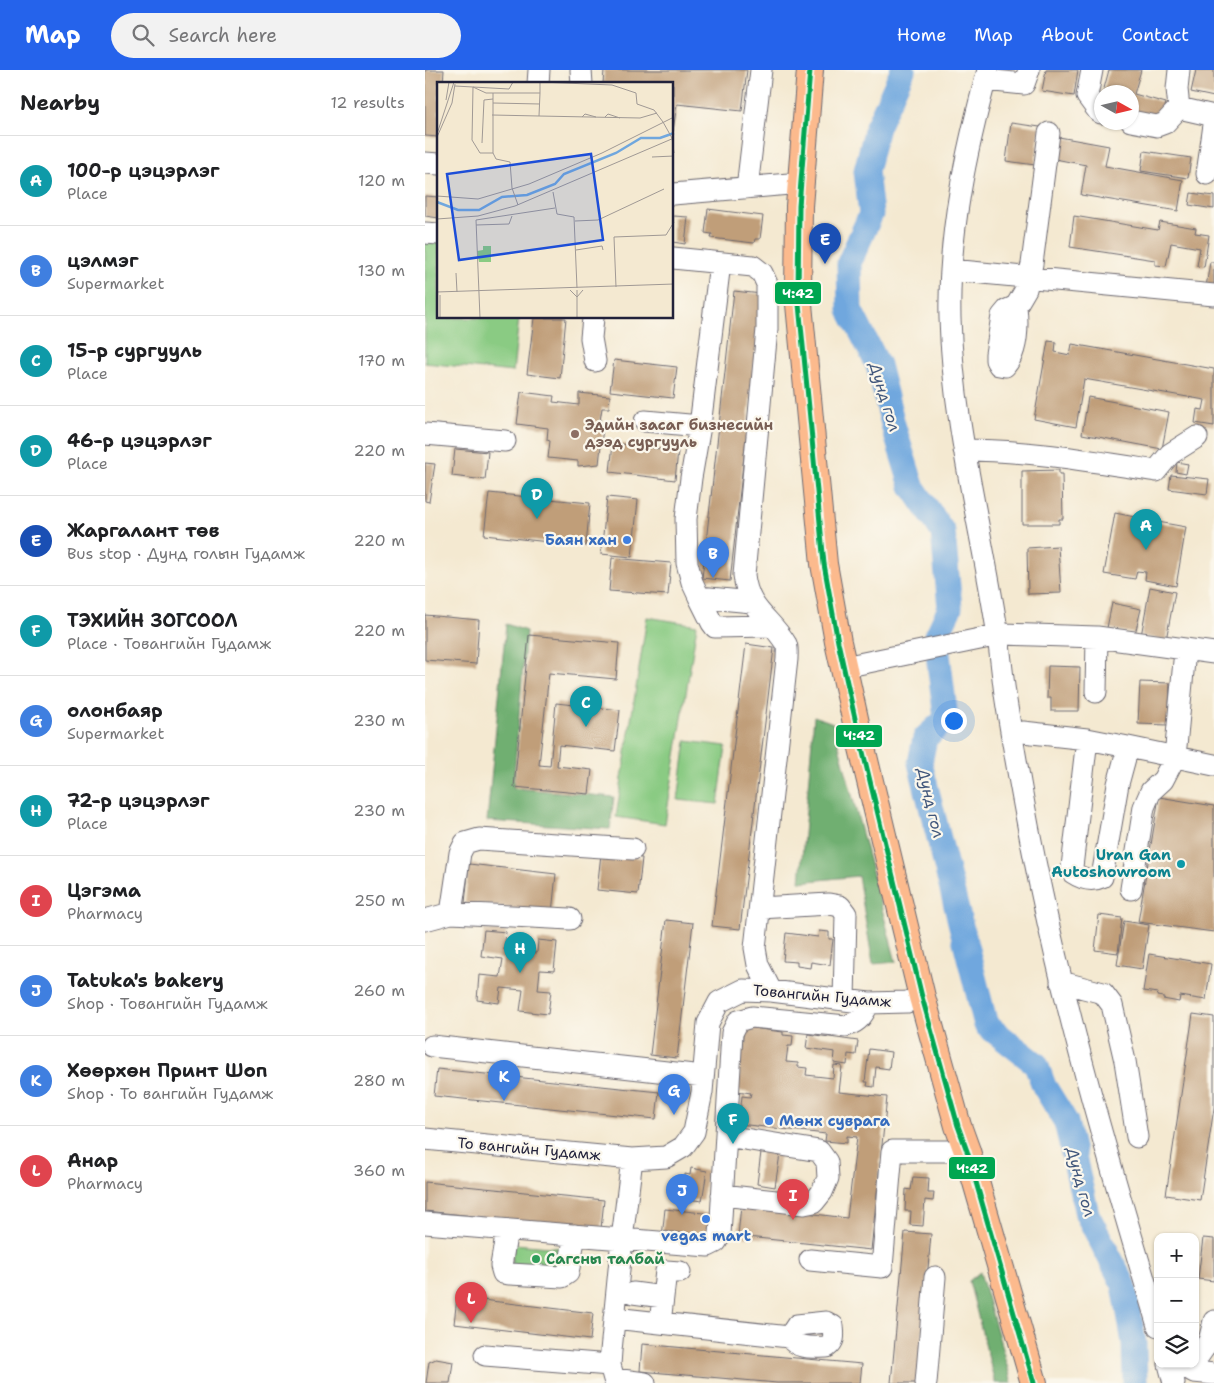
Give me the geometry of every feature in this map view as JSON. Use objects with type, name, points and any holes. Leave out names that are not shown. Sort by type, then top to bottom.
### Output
[{"type":"main road","points":[[810,70],[801,183],[798,294],[824,564],[838,642],[853,665],[855,722],[922,997],[1033,1383]]},
{"type":"street","points":[[747,188],[761,70]]},
{"type":"street","points":[[1029,70],[1024,84],[987,75],[965,163],[954,226],[950,317],[953,365],[990,637],[1013,735],[1022,797],[1041,890],[1061,982],[1089,1092],[1157,1323]]},
{"type":"street","points":[[1092,70],[1087,96],[1094,106]]},
{"type":"street","points":[[1139,123],[1157,126],[1165,124],[1179,108],[1177,89],[1179,70]]},
{"type":"street","points":[[1179,108],[1214,116]]},
{"type":"street","points":[[1207,174],[1214,125]]},
{"type":"street","points":[[1016,306],[1027,289],[1049,134]]},
{"type":"street","points":[[674,194],[801,183]]},
{"type":"street","points":[[674,258],[753,266],[763,273],[767,284],[767,328],[744,575],[745,587],[752,602],[787,646],[755,948],[758,966],[771,991]]},
{"type":"street","points":[[720,262],[700,426],[686,519],[687,563],[692,582],[715,627],[771,626]]},
{"type":"street","points":[[951,270],[1214,295]]},
{"type":"street","points":[[593,319],[591,338],[595,362]]},
{"type":"street","points":[[645,421],[700,426]]},
{"type":"street","points":[[425,434],[505,441]]},
{"type":"street","points":[[964,450],[999,450],[1058,456],[1156,471],[1171,454],[1197,437]]},
{"type":"street","points":[[699,597],[752,602]]},
{"type":"street","points":[[853,665],[990,637],[1097,637],[1214,654]]},
{"type":"street","points":[[1096,692],[1097,637]]},
{"type":"street","points":[[1131,889],[1144,807],[1151,791],[1163,780],[1175,757],[1184,661]]},
{"type":"street","points":[[1013,735],[1023,732],[1087,739],[1214,766]]},
{"type":"street","points":[[1087,739],[1072,867],[1073,872],[1079,877],[1089,880],[1097,880],[1102,877],[1118,784],[1128,747]]},
{"type":"street","points":[[451,913],[460,853],[465,843],[479,839],[633,849]]},
{"type":"street","points":[[760,908],[829,904],[840,906],[846,914],[844,1000]]},
{"type":"street","points":[[425,920],[451,913],[570,919]]},
{"type":"street","points":[[1061,982],[1103,993],[1112,1005],[1125,1061],[1137,1138]]},
{"type":"street","name":"Товангийн Гудамж","points":[[632,1159],[666,1157],[683,1147],[695,1132],[708,1023],[719,1002],[743,990],[771,991],[869,1002],[907,1002],[922,997]]},
{"type":"street","points":[[425,1223],[708,1246],[716,1242],[720,1235],[731,1034],[738,1021],[752,1016],[846,1026],[856,1023],[863,1016],[869,1002]]},
{"type":"street","points":[[432,1046],[703,1076]]},
{"type":"street","points":[[722,1195],[804,1204],[814,1202],[822,1192],[828,1178],[827,1162],[819,1151],[726,1136]]},
{"type":"street","name":"То вангийн Гудамж","points":[[425,1139],[632,1159]]},
{"type":"street","points":[[810,1260],[882,1267],[892,1151],[967,1151]]},
{"type":"street","points":[[613,1376],[614,1318],[632,1159]]},
{"type":"street","points":[[507,1230],[501,1266],[503,1273],[510,1274],[562,1277],[569,1272],[575,1235]]},
{"type":"street","points":[[660,1324],[666,1271],[680,1272]]},
{"type":"street","points":[[926,1383],[935,1277]]},
{"type":"street","points":[[633,1293],[663,1297]]},
{"type":"street","points":[[614,1318],[789,1337]]},
{"type":"street","points":[[1192,1369],[1209,1341],[1214,1321]]},
{"type":"street","points":[[485,1355],[645,1383]]},
{"type":"green space","points":[[425,241],[437,242],[437,319],[519,319],[513,372],[425,363]]},
{"type":"green space","points":[[647,617],[697,625],[665,824],[616,817]]},
{"type":"green space","points":[[506,624],[526,631],[513,788],[614,797],[610,829],[487,821]]},
{"type":"green space","points":[[814,716],[833,723],[896,962],[873,964],[858,876],[800,882]]},
{"type":"green space","points":[[686,741],[726,746],[718,804],[678,800]]},
{"type":"green space","name":"Сагсны талбай","points":[[514,1244],[561,1248],[559,1273],[511,1270]]},
{"type":"green space","points":[[980,1272],[1012,1383],[995,1383],[969,1281]]},
{"type":"building","points":[[425,70],[444,70],[443,82],[437,82],[437,137],[425,136]]},
{"type":"building","points":[[604,70],[747,70],[742,111],[677,104],[674,124],[674,82],[603,82]]},
{"type":"building","points":[[1046,70],[1078,70],[1074,96],[1042,91]]},
{"type":"building","points":[[1109,70],[1141,70],[1137,85],[1105,85]]},
{"type":"building","points":[[1196,70],[1214,70],[1214,97],[1191,92]]},
{"type":"building","points":[[1139,95],[1166,103],[1160,125],[1139,118]]},
{"type":"building","points":[[1011,123],[1040,127],[1035,165],[1006,161]]},
{"type":"building","points":[[1059,137],[1109,146],[1105,166],[1183,180],[1178,211],[1081,195],[1086,165],[1055,159]]},
{"type":"building","points":[[1144,151],[1191,158],[1188,178],[1141,171]]},
{"type":"building","points":[[1191,193],[1214,196],[1214,209],[1189,205]]},
{"type":"building","points":[[425,196],[437,197],[437,218],[425,216]]},
{"type":"building","points":[[708,209],[763,216],[760,239],[755,239],[754,243],[711,238],[712,234],[705,233]]},
{"type":"building","points":[[674,216],[688,217],[685,244],[674,242]]},
{"type":"building","points":[[1074,216],[1158,230],[1160,222],[1196,228],[1195,233],[1209,235],[1204,267],[1197,266],[1200,248],[1171,243],[1166,266],[1155,265],[1155,260],[1070,247]]},
{"type":"building","points":[[1210,262],[1214,262],[1214,288],[1206,287]]},
{"type":"building","points":[[734,291],[762,294],[730,581],[702,578]]},
{"type":"building","points":[[534,319],[566,319],[560,378],[527,374]]},
{"type":"building","points":[[1048,341],[1056,342],[1055,352],[1070,355],[1072,344],[1214,369],[1214,426],[1195,423],[1197,409],[1203,410],[1205,400],[1084,379],[1076,427],[1034,419]]},
{"type":"building","points":[[614,360],[677,367],[673,398],[610,391]]},
{"type":"building","name":"Эдийн засаг бизнесийн дээд сургууль","points":[[521,392],[554,396],[553,402],[579,405],[579,393],[610,396],[609,408],[602,408],[599,427],[603,427],[599,464],[578,466],[578,461],[548,458],[550,441],[547,440],[548,428],[517,424]]},
{"type":"building","points":[[1088,397],[1169,412],[1162,449],[1082,434]]},
{"type":"building","points":[[613,443],[678,451],[675,480],[610,472]]},
{"type":"building","points":[[455,449],[488,452],[485,480],[452,476]]},
{"type":"building","points":[[1177,462],[1188,464],[1186,474],[1176,472]]},
{"type":"building","points":[[425,463],[435,464],[429,502],[425,501]]},
{"type":"building","points":[[1059,470],[1059,474],[1062,474],[1063,519],[1059,519],[1059,524],[1022,524],[1022,471]]},
{"type":"building","points":[[1171,475],[1209,479],[1207,494],[1169,489]]},
{"type":"building","points":[[489,493],[590,503],[586,546],[484,535]]},
{"type":"building","points":[[607,497],[638,500],[632,557],[601,554]]},
{"type":"building","points":[[1115,513],[1145,519],[1144,526],[1157,528],[1158,522],[1186,527],[1176,586],[1145,580],[1146,572],[1137,571],[1135,579],[1104,574]]},
{"type":"building","points":[[1058,546],[1061,593],[1028,594],[1027,548]]},
{"type":"building","points":[[612,558],[671,563],[668,595],[609,591]]},
{"type":"building","points":[[1150,587],[1175,592],[1166,640],[1141,636]]},
{"type":"building","points":[[1112,603],[1141,609],[1135,634],[1107,628]]},
{"type":"building","points":[[425,615],[479,620],[476,664],[425,660]]},
{"type":"building","points":[[529,635],[619,643],[616,679],[549,673],[539,765],[550,766],[556,703],[620,710],[615,751],[559,745],[557,766],[592,770],[589,794],[514,787]]},
{"type":"building","points":[[746,644],[774,648],[740,929],[712,926]]},
{"type":"building","points":[[1048,666],[1080,667],[1079,711],[1051,711],[1051,698],[1047,698]]},
{"type":"building","points":[[1140,682],[1170,683],[1168,725],[1138,724]]},
{"type":"building","name":"Uran Gan Autoshowroom","points":[[1159,797],[1214,806],[1214,932],[1138,922]]},
{"type":"building","points":[[601,854],[642,858],[638,894],[597,890]]},
{"type":"building","points":[[469,864],[556,874],[552,913],[465,903]]},
{"type":"building","points":[[1099,915],[1122,918],[1118,953],[1095,950]]},
{"type":"building","points":[[666,920],[693,923],[677,1058],[650,1055]]},
{"type":"building","points":[[1124,921],[1149,925],[1142,969],[1117,965]]},
{"type":"building","points":[[484,930],[506,932],[504,950],[537,953],[538,940],[557,942],[554,971],[540,970],[538,990],[551,991],[548,1014],[520,1011],[523,990],[501,988],[499,1003],[477,1000],[479,975],[500,977],[503,959],[481,956]]},
{"type":"building","points":[[819,931],[829,932],[829,939],[833,939],[830,965],[811,962],[810,968],[797,966],[797,962],[783,961],[786,933],[818,937]]},
{"type":"building","points":[[1149,954],[1211,964],[1206,1000],[1180,996],[1179,1002],[1163,999],[1163,997],[1157,996],[1158,993],[1143,991]]},
{"type":"building","points":[[1193,1014],[1214,1017],[1214,1108],[1200,1200],[1166,1195]]},
{"type":"building","points":[[744,1027],[783,1032],[783,1035],[793,1036],[792,1046],[788,1046],[786,1062],[798,1063],[798,1067],[807,1068],[806,1075],[833,1078],[834,1065],[842,1066],[839,1092],[887,1097],[871,1250],[738,1236],[741,1205],[847,1218],[857,1137],[847,1136],[847,1143],[825,1141],[826,1134],[739,1124],[742,1096],[750,1097],[751,1093],[737,1091]]},
{"type":"building","points":[[808,1034],[858,1041],[856,1055],[848,1054],[847,1065],[834,1063],[835,1052],[806,1048]]},
{"type":"building","points":[[869,1049],[891,1052],[889,1069],[876,1067],[874,1087],[867,1086],[868,1082],[865,1082]]},
{"type":"building","points":[[437,1069],[659,1092],[656,1119],[434,1096]]},
{"type":"building","points":[[761,1152],[780,1154],[775,1187],[757,1184]]},
{"type":"building","points":[[691,1168],[707,1171],[702,1201],[673,1197],[676,1179],[685,1180],[685,1174],[690,1175]]},
{"type":"building","points":[[913,1177],[929,1178],[928,1193],[934,1193],[933,1201],[925,1200],[923,1226],[910,1225],[911,1211],[905,1211],[906,1189],[911,1190]]},
{"type":"building","points":[[425,1182],[604,1200],[601,1229],[425,1211]]},
{"type":"building","points":[[665,1209],[713,1214],[710,1242],[662,1237]]},
{"type":"building","points":[[905,1232],[931,1234],[918,1383],[891,1383]]},
{"type":"building","points":[[1203,1238],[1214,1239],[1214,1281],[1199,1279]]},
{"type":"building","points":[[457,1297],[593,1313],[590,1340],[454,1324]]},
{"type":"building","points":[[642,1344],[862,1364],[860,1383],[777,1383],[640,1371]]},
{"type":"building","points":[[436,1359],[453,1362],[450,1383],[426,1383],[429,1362]]},
{"type":"waterway","name":"Дунд гол","points":[[903,70],[877,127],[866,171],[871,214],[849,263],[850,310],[878,365],[894,428],[912,486],[943,532],[950,608],[936,638],[946,719],[925,738],[920,763],[986,1025],[1036,1064],[1044,1086],[1066,1122],[1087,1214],[1124,1285],[1134,1343],[1135,1383]]},
{"type":"transit line","name":"Ч:42","points":[[810,70],[799,206],[798,294],[824,564],[838,642],[856,723],[922,997],[1034,1383]]},
{"type":"place","name":"Жаргалант төв","points":[[825,264]]},
{"type":"place","name":"Эдийн засаг бизнесийн дээд сургууль","points":[[575,434]]},
{"type":"place","name":"46-р цэцэрлэг","points":[[537,519]]},
{"type":"place","name":"Баян хан","points":[[627,540]]},
{"type":"place","name":"100-р цэцэрлэг","points":[[1146,550]]},
{"type":"place","name":"цэлмэг","points":[[713,578]]},
{"type":"place","name":"15-р сургууль","points":[[586,727]]},
{"type":"place","name":"Uran Gan Autoshowroom","points":[[1181,864]]},
{"type":"place","name":"72-р цэцэрлэг","points":[[520,973]]},
{"type":"place","name":"Хөөрхөн Принт Шоп","points":[[504,1101]]},
{"type":"place","name":"олонбаяр","points":[[674,1115]]},
{"type":"place","name":"Мөнх суврага","points":[[769,1121]]},
{"type":"place","name":"ТЭХИЙН ЗОГСООЛ","points":[[733,1144]]},
{"type":"place","name":"Tatuka's bakery","points":[[682,1215]]},
{"type":"place","name":"vegas mart","points":[[706,1219]]},
{"type":"place","name":"Цэгэма","points":[[793,1220]]},
{"type":"place","name":"Сагсны талбай","points":[[536,1259]]},
{"type":"place","name":"Анар","points":[[471,1323]]}]
